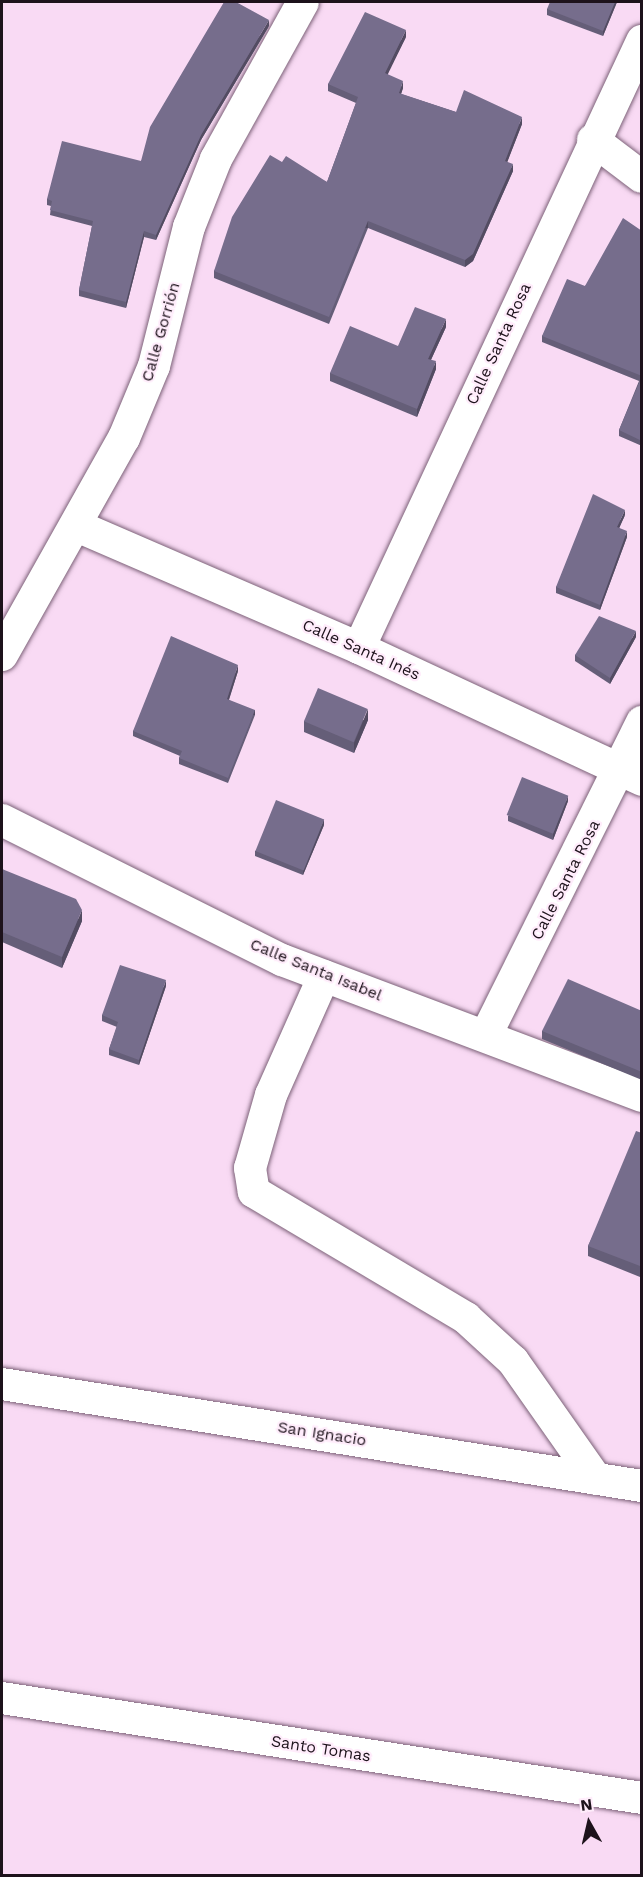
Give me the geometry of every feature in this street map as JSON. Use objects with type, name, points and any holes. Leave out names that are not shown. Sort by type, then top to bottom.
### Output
[{"type":"street","name":"Calle Gorrión","points":[[2,655],[77,526],[124,438],[154,366],[189,227],[216,159],[303,2]]},
{"type":"street","name":"Calle Santa Rosa","points":[[359,648],[593,140],[642,40]]},
{"type":"street","points":[[593,140],[642,177]]},
{"type":"street","name":"Calle Santa Inés","points":[[77,526],[359,648],[631,776]]},
{"type":"street","name":"Calle Santa Rosa","points":[[486,1035],[631,776],[642,722]]},
{"type":"street","name":"Calle Santa Isabel","points":[[2,820],[324,976],[486,1035],[642,1096]]},
{"type":"street","points":[[324,976],[271,1095],[250,1168],[254,1192],[466,1318],[513,1361],[596,1479]]},
{"type":"street","name":"San Ignacio","points":[[2,1384],[642,1486]]},
{"type":"street","name":"Santo Tomas","points":[[2,1698],[642,1798]]},
{"type":"building","points":[[224,2],[236,2],[269,20],[201,135],[156,235],[144,231],[126,302],[79,290],[93,221],[50,210],[52,201],[47,199],[62,141],[141,161],[150,127]]},
{"type":"building","points":[[550,2],[615,2],[603,31],[547,9]]},
{"type":"building","points":[[365,12],[406,30],[385,73],[403,81],[399,93],[456,112],[464,90],[522,117],[505,161],[513,164],[473,254],[465,260],[368,221],[329,317],[214,271],[232,217],[270,155],[282,162],[286,156],[327,182],[358,97],[328,84]]},
{"type":"building","points":[[623,218],[642,231],[642,376],[542,336],[567,279],[585,286]]},
{"type":"building","points":[[415,307],[446,319],[428,359],[436,361],[417,409],[330,373],[350,326],[398,346]]},
{"type":"building","points":[[642,376],[642,441],[619,430]]},
{"type":"building","points":[[593,494],[625,510],[617,527],[627,531],[600,605],[556,587]]},
{"type":"building","points":[[599,616],[636,631],[610,678],[575,655]]},
{"type":"building","points":[[171,636],[238,665],[227,699],[255,710],[228,778],[179,758],[182,751],[133,731]]},
{"type":"building","points":[[318,688],[368,709],[354,742],[304,721]]},
{"type":"building","points":[[522,777],[568,796],[553,834],[507,815]]},
{"type":"building","points":[[276,800],[324,819],[304,870],[255,851]]},
{"type":"building","points":[[2,869],[76,899],[82,910],[62,957],[2,932]]},
{"type":"building","points":[[120,965],[166,980],[139,1060],[109,1049],[118,1022],[102,1015]]},
{"type":"building","points":[[568,979],[642,1011],[642,1072],[542,1031]]},
{"type":"building","points":[[636,1131],[642,1133],[642,1261],[640,1266],[588,1246]]}]
